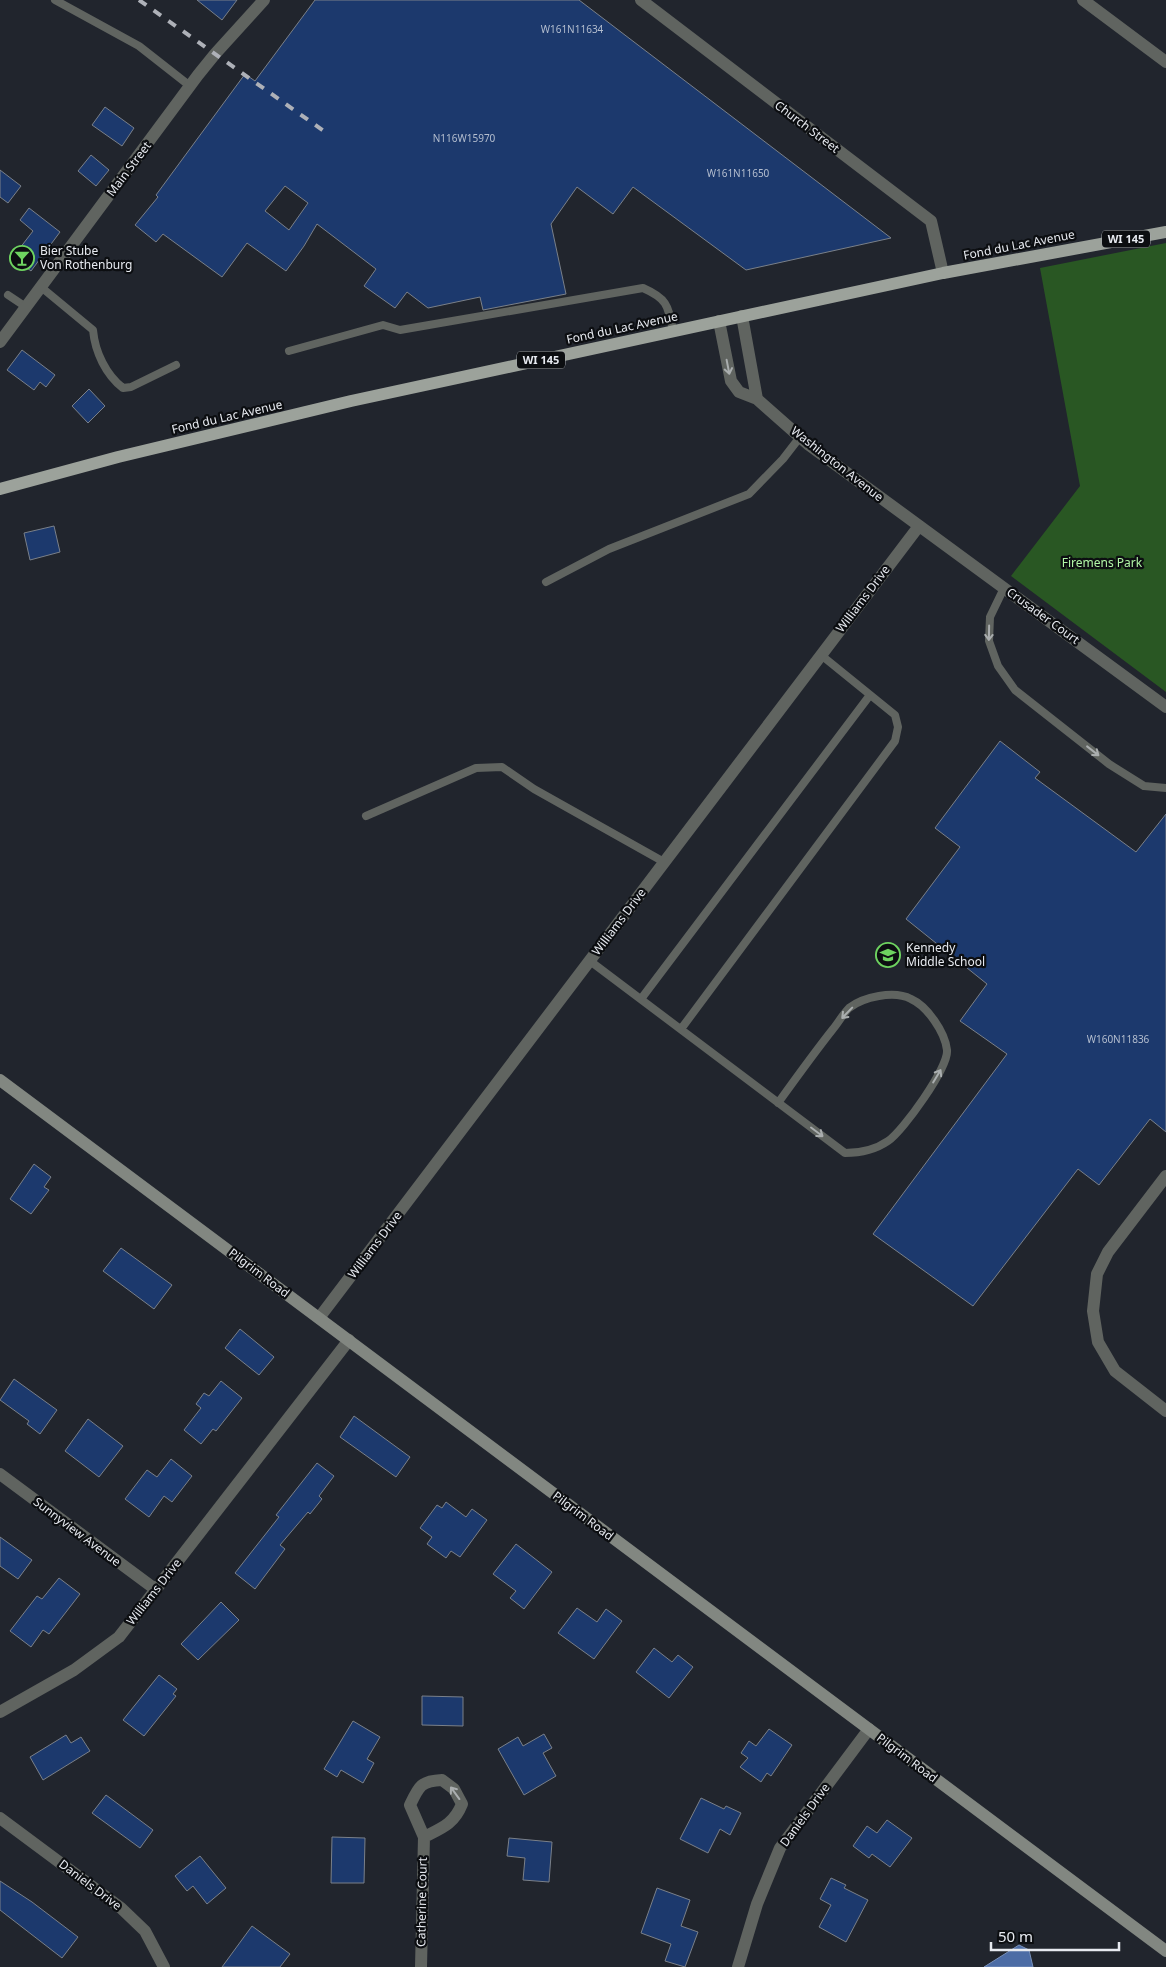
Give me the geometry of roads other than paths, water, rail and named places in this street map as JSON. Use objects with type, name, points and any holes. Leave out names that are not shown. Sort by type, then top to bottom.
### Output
[{"type":"main road","name":"Fond du Lac Avenue","points":[[0,489],[118,457],[332,406],[943,273],[1166,232]]},
{"type":"street","name":"Main Street","points":[[0,342],[190,86],[215,54],[264,0]]},
{"type":"street","name":"Church Street","points":[[641,0],[931,221],[943,273]]},
{"type":"street","points":[[1083,0],[1166,62]]},
{"type":"street","points":[[742,316],[757,398]]},
{"type":"street","name":"Washington Avenue","points":[[719,321],[731,381],[739,392],[757,398],[800,437],[919,526]]},
{"type":"street","name":"Crusader Court","points":[[919,526],[1166,707]]},
{"type":"street","name":"Williams Drive","points":[[319,1318],[919,526]]},
{"type":"street","name":"Pilgrim Road","points":[[0,1080],[1166,1951]]},
{"type":"street","points":[[1166,1176],[1108,1252],[1097,1274],[1093,1310],[1098,1342],[1115,1371],[1166,1411]]},
{"type":"street","name":"Williams Drive","points":[[0,1712],[74,1670],[119,1637],[349,1340]]},
{"type":"street","name":"Sunnyview Avenue","points":[[0,1474],[155,1589]]},
{"type":"street","name":"Daniels Drive","points":[[738,1967],[758,1904],[780,1848],[869,1729]]},
{"type":"street","name":"Catherine Court","points":[[421,1967],[424,1837],[410,1805],[417,1790],[428,1781],[442,1780],[454,1789],[462,1804],[457,1816],[445,1826],[424,1837]]},
{"type":"street","name":"Daniels Drive","points":[[0,1818],[121,1908],[145,1931],[164,1967]]},
{"type":"lane","points":[[55,0],[139,46],[190,86]]},
{"type":"lane","points":[[41,287],[94,330],[94,342],[105,368],[115,382],[123,388],[131,387],[176,365]]},
{"type":"lane","points":[[289,351],[383,325],[400,330],[643,288],[658,294],[668,308],[673,331]]},
{"type":"lane","points":[[8,295],[26,307]]},
{"type":"lane","points":[[546,582],[609,549],[749,494],[800,437]]},
{"type":"lane","points":[[1004,588],[990,617],[989,642],[998,666],[1015,690],[1109,764],[1144,786],[1166,788]]},
{"type":"lane","points":[[680,1029],[895,741],[898,727],[895,715],[821,655]]},
{"type":"lane","points":[[641,999],[870,695]]},
{"type":"lane","points":[[366,816],[476,768],[502,767],[534,789],[664,862]]},
{"type":"lane","points":[[590,960],[845,1153],[864,1153],[890,1140],[909,1118],[941,1072],[947,1051],[941,1030],[927,1012],[911,999],[892,994],[871,998],[850,1008],[778,1102]]},
{"type":"water","points":[[1019,1945],[1029,1950],[1033,1967],[984,1967]]},
{"type":"railway","points":[[139,0],[328,134]]},
{"type":"place","name":"Bier Stube Von Rothenburg","points":[[22,258]]},
{"type":"place","name":"Kennedy Middle School","points":[[888,955]]},
{"type":"park label","name":"Firemens Park","points":[[1102,563]]}]
